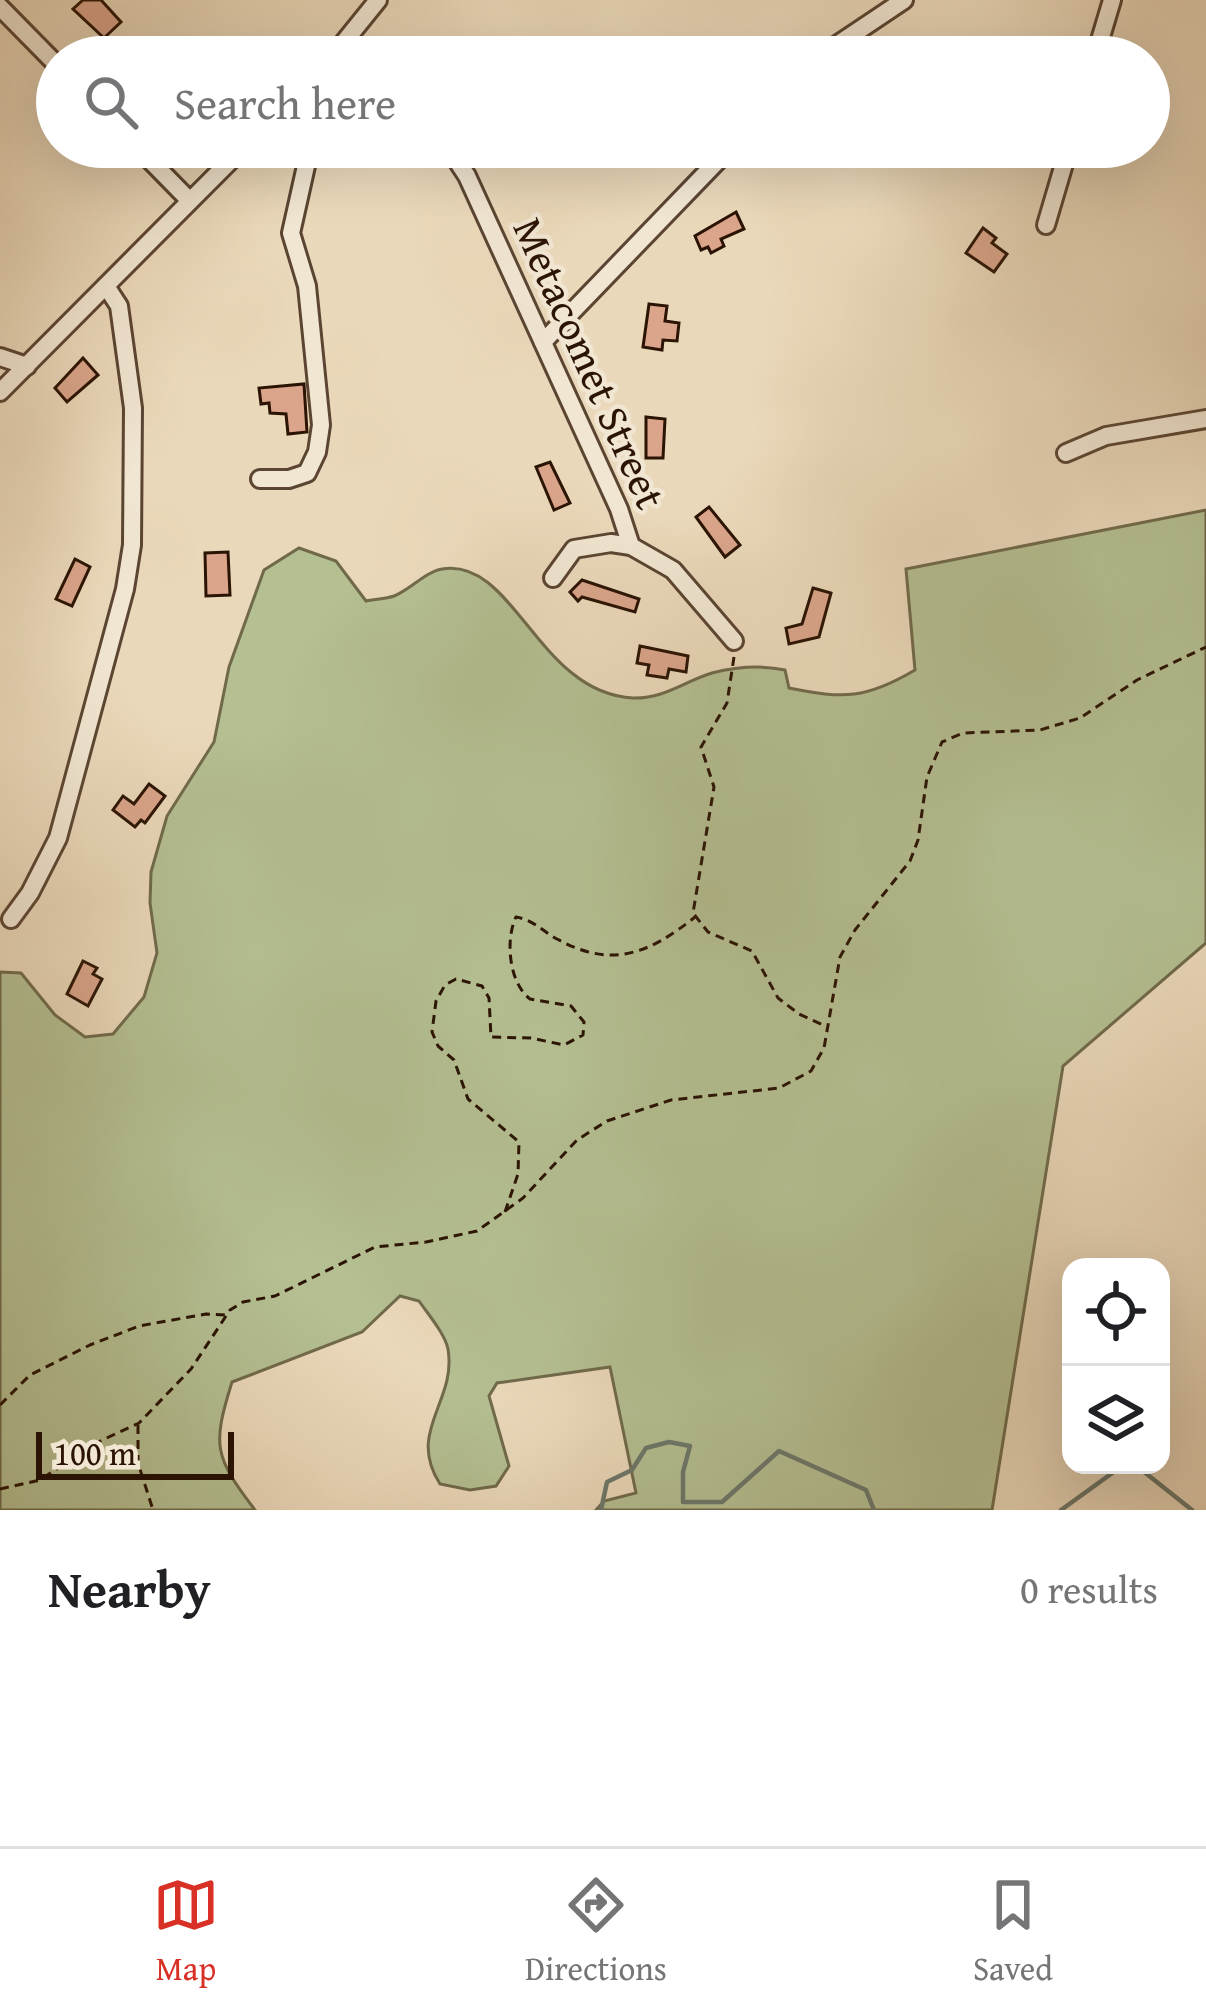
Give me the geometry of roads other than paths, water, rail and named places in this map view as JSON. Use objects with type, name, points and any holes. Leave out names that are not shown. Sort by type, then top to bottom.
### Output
[{"type":"street","points":[[353,36],[378,0]]},
{"type":"street","points":[[850,36],[904,0]]},
{"type":"street","points":[[1101,36],[1112,0]]},
{"type":"street","points":[[0,7],[36,44]]},
{"type":"street","points":[[158,168],[189,200]]},
{"type":"street","points":[[0,392],[222,168]]},
{"type":"street","points":[[260,479],[289,479],[307,473],[319,439],[307,286],[291,232],[306,168]]},
{"type":"street","name":"Metacomet Street","points":[[462,168],[619,509],[631,546]]},
{"type":"street","points":[[543,342],[711,168]]},
{"type":"street","points":[[1046,225],[1063,168]]},
{"type":"street","points":[[11,919],[58,838],[122,607],[134,498],[133,408],[119,306],[106,286]]},
{"type":"street","points":[[0,357],[27,366]]},
{"type":"street","points":[[1066,453],[1106,436],[1206,419]]},
{"type":"street","name":"Metacomet Street","points":[[553,578],[574,549],[611,543],[631,546],[673,570],[734,641]]},
{"type":"waterway","points":[[601,1510],[607,1482],[632,1470],[646,1448],[669,1442],[690,1446],[683,1472],[683,1502],[722,1502],[779,1451],[866,1490],[874,1510]]},
{"type":"waterway","points":[[1061,1510],[1122,1466],[1143,1471],[1192,1510]]}]
